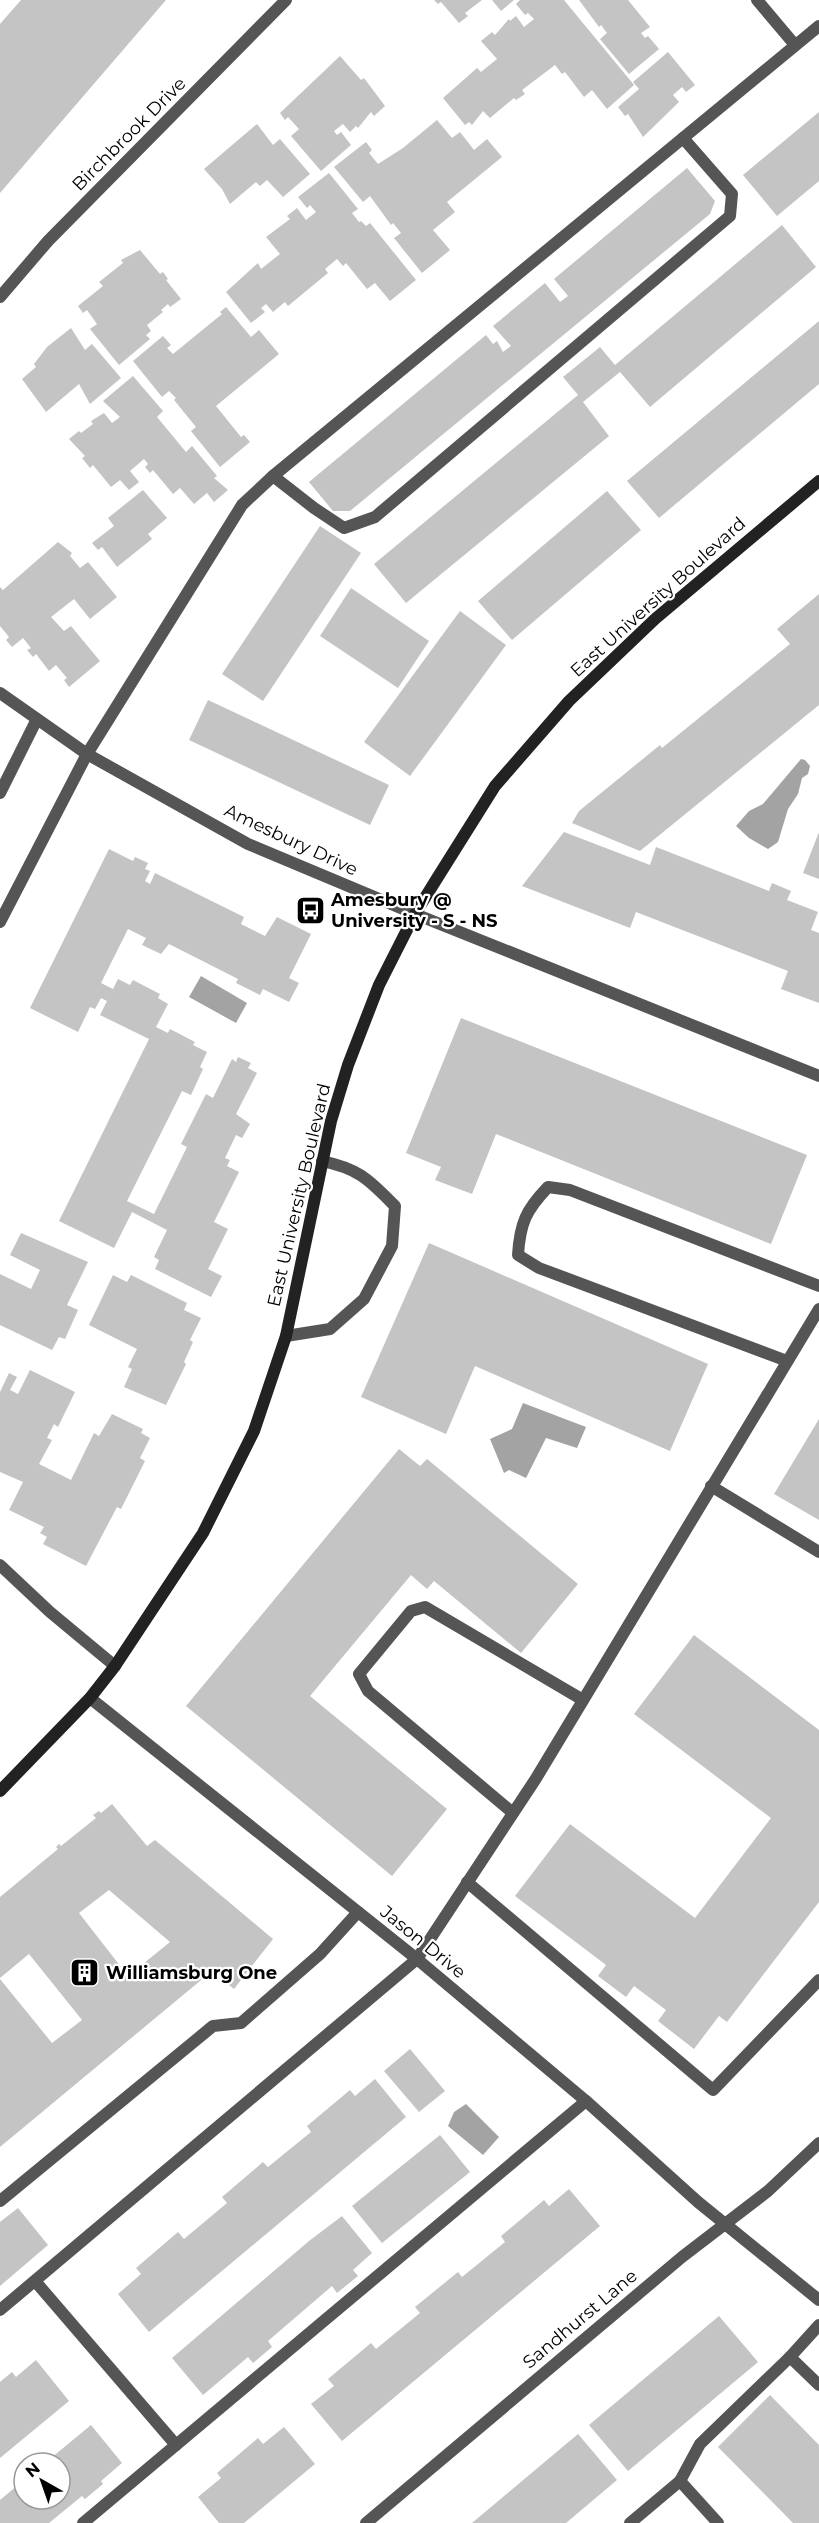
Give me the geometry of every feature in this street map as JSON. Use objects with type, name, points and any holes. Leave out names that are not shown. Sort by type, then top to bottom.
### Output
[{"type":"street","name":"Birchbrook Drive","points":[[0,297],[48,241],[286,0]]},
{"type":"street","points":[[757,0],[795,45]]},
{"type":"street","points":[[0,922],[87,754],[242,505],[273,476],[819,26]]},
{"type":"street","points":[[273,476],[344,528],[375,517],[730,216],[732,194],[683,138]]},
{"type":"street","name":"East University Boulevard","points":[[1,1788],[90,1698],[115,1666],[203,1533],[254,1431],[286,1336],[307,1244],[322,1161],[348,1065],[379,985],[415,914],[495,786],[569,701],[655,619],[819,481]]},
{"type":"street","name":"Amesbury Drive","points":[[0,693],[87,754],[248,844],[415,914],[819,1076]]},
{"type":"street","points":[[0,793],[37,719]]},
{"type":"street","points":[[286,1336],[330,1329],[364,1299],[392,1246],[395,1206],[366,1178],[346,1166],[322,1161]]},
{"type":"street","points":[[787,1361],[539,1268],[518,1255],[519,1230],[530,1206],[548,1187],[570,1190],[819,1286]]},
{"type":"street","points":[[0,2310],[417,1959],[513,1813],[583,1700],[819,1309]]},
{"type":"street","points":[[711,1486],[819,1552]]},
{"type":"street","points":[[0,1565],[50,1612],[115,1666]]},
{"type":"street","points":[[513,1813],[368,1691],[359,1674],[411,1611],[425,1607],[583,1700]]},
{"type":"street","name":"Jason Drive","points":[[90,1698],[417,1959],[586,2101],[698,2202],[727,2224]]},
{"type":"street","points":[[467,1882],[713,2090],[819,1980]]},
{"type":"street","points":[[0,2201],[213,2026],[241,2023],[250,2016],[320,1954],[358,1912]]},
{"type":"street","points":[[83,2523],[586,2101]]},
{"type":"street","name":"Sandhurst Lane","points":[[366,2523],[682,2257],[768,2192],[819,2143]]},
{"type":"street","points":[[727,2224],[819,2300]]},
{"type":"street","points":[[35,2281],[176,2445]]},
{"type":"street","points":[[630,2523],[680,2481],[700,2444],[790,2357],[819,2325]]},
{"type":"street","points":[[790,2357],[819,2385]]},
{"type":"street","points":[[680,2481],[718,2523]]},
{"type":"shaded area","points":[[801,759],[810,766],[808,774],[802,778],[798,794],[788,809],[778,842],[768,849],[749,838],[736,826],[749,811],[763,804]]},
{"type":"shaded area","points":[[201,976],[247,1003],[236,1023],[189,997]]},
{"type":"shaded area","points":[[523,1403],[586,1427],[577,1448],[546,1438],[526,1478],[509,1470],[504,1473],[490,1439],[512,1429]]},
{"type":"shaded area","points":[[466,2104],[499,2137],[483,2155],[448,2126],[454,2112]]},
{"type":"building","points":[[21,0],[166,0],[0,193],[0,24]]},
{"type":"building","points":[[434,0],[482,0],[465,13],[468,16],[459,23],[441,2],[438,4]]},
{"type":"building","points":[[492,0],[514,0],[501,11]]},
{"type":"building","points":[[520,0],[564,0],[634,85],[607,109],[592,90],[584,97],[565,72],[562,74],[555,65],[522,90],[525,94],[516,100],[514,98],[490,118],[483,111],[472,125],[469,122],[465,125],[443,98],[477,68],[481,72],[497,59],[481,41],[492,32],[495,35],[509,19],[510,21],[516,16],[524,27],[534,19],[528,13],[525,15],[516,4]]},
{"type":"building","points":[[579,0],[628,0],[650,27],[641,33],[645,38],[648,36],[659,49],[629,74],[600,39],[607,33],[601,25],[599,27]]},
{"type":"building","points":[[668,52],[695,85],[686,92],[682,87],[673,95],[679,102],[643,137],[628,114],[625,116],[618,107],[639,89],[633,82]]},
{"type":"building","points":[[340,56],[361,80],[364,78],[385,106],[374,116],[371,112],[358,128],[356,126],[350,132],[343,124],[334,131],[337,135],[341,132],[351,145],[321,171],[291,136],[299,129],[288,117],[285,120],[280,113]]},
{"type":"building","points":[[819,112],[819,181],[777,216],[743,175]]},
{"type":"building","points":[[437,120],[452,138],[460,132],[474,150],[487,139],[502,157],[447,202],[455,212],[433,230],[450,250],[422,273],[394,238],[401,233],[393,223],[391,225],[370,196],[363,202],[334,167],[366,142],[372,150],[369,153],[378,164],[403,148]]},
{"type":"building","points":[[257,124],[273,145],[280,139],[310,174],[283,197],[267,180],[260,186],[256,182],[230,204],[222,189],[204,169]]},
{"type":"building","points":[[687,168],[715,201],[710,214],[350,511],[333,511],[309,482],[486,335],[493,344],[497,341],[503,352],[511,346],[493,326],[545,283],[560,302],[568,296],[554,279]]},
{"type":"building","points":[[329,173],[358,209],[352,213],[359,222],[361,221],[366,226],[370,223],[416,280],[390,301],[375,283],[367,289],[346,263],[343,266],[337,259],[325,269],[328,273],[288,306],[285,302],[273,312],[266,304],[261,308],[265,312],[251,323],[226,292],[258,263],[261,269],[280,254],[266,237],[290,219],[287,216],[297,208],[306,220],[316,212],[310,205],[307,208],[298,197]]},
{"type":"building","points":[[782,225],[816,267],[650,407],[620,372],[583,402],[609,436],[406,603],[374,564],[578,395],[563,377],[600,347],[615,365]]},
{"type":"building","points":[[140,250],[160,274],[163,272],[168,279],[166,280],[181,299],[170,307],[168,304],[161,310],[163,312],[147,325],[151,331],[146,335],[150,339],[119,365],[90,329],[97,324],[87,310],[83,313],[78,306],[103,286],[99,282],[123,263],[121,260]]},
{"type":"building","points":[[226,307],[251,337],[259,330],[279,354],[216,406],[241,437],[244,435],[250,442],[220,467],[191,431],[196,427],[174,400],[176,398],[169,391],[162,397],[133,361],[163,336],[171,345],[167,348],[173,354],[222,314],[220,312]]},
{"type":"building","points":[[819,321],[819,384],[659,518],[627,481]]},
{"type":"building","points":[[71,328],[85,350],[92,344],[121,378],[90,404],[79,384],[46,412],[22,379],[36,367],[34,364],[47,347]]},
{"type":"building","points":[[133,376],[163,411],[157,417],[186,452],[192,446],[217,476],[214,478],[228,490],[214,502],[207,493],[194,504],[180,488],[173,494],[153,470],[150,473],[145,467],[148,464],[144,459],[130,471],[139,482],[129,490],[120,480],[111,487],[93,465],[90,468],[82,458],[85,456],[69,439],[79,431],[81,433],[93,424],[91,421],[104,413],[112,423],[120,417],[103,401]]},
{"type":"building","points":[[143,490],[167,518],[148,534],[152,539],[117,567],[102,547],[98,550],[92,543],[114,526],[108,518]]},
{"type":"building","points":[[607,491],[641,530],[512,640],[478,601]]},
{"type":"building","points":[[320,526],[361,553],[263,701],[222,674]]},
{"type":"building","points":[[58,542],[72,553],[70,556],[80,568],[88,562],[117,597],[90,619],[74,599],[51,617],[64,631],[71,626],[100,661],[69,687],[64,680],[67,678],[56,665],[49,671],[36,654],[33,657],[27,650],[31,648],[23,638],[12,647],[6,640],[9,637],[0,626],[0,587],[3,590]]},
{"type":"building","points":[[351,588],[429,641],[398,688],[320,636]]},
{"type":"building","points":[[819,594],[819,705],[640,851],[572,823],[579,811],[660,745],[662,748],[790,644],[777,629]]},
{"type":"building","points":[[460,611],[506,645],[410,776],[364,742]]},
{"type":"building","points":[[208,700],[389,785],[370,825],[189,740]]},
{"type":"building","points":[[564,832],[650,865],[656,847],[769,891],[772,883],[791,891],[787,900],[818,912],[811,930],[819,933],[819,1003],[781,989],[788,971],[636,912],[630,928],[522,886]]},
{"type":"building","points":[[819,832],[819,879],[803,873]]},
{"type":"building","points":[[109,849],[133,861],[135,857],[148,863],[145,869],[150,871],[145,881],[150,884],[155,873],[244,917],[241,924],[265,936],[277,917],[311,934],[289,978],[299,983],[289,1002],[263,989],[260,995],[236,983],[238,979],[169,944],[161,954],[142,945],[146,938],[128,929],[101,983],[113,989],[118,979],[130,985],[133,980],[160,994],[158,998],[168,1004],[156,1027],[168,1033],[170,1029],[195,1042],[193,1045],[207,1052],[200,1067],[203,1069],[191,1095],[182,1091],[127,1201],[154,1214],[187,1147],[181,1144],[206,1094],[213,1098],[232,1059],[236,1062],[238,1057],[251,1063],[248,1068],[257,1073],[236,1114],[250,1124],[242,1138],[236,1135],[225,1158],[230,1160],[227,1166],[239,1172],[214,1222],[228,1229],[208,1269],[222,1276],[211,1297],[155,1269],[159,1260],[154,1257],[167,1230],[132,1212],[114,1248],[59,1221],[149,1039],[100,1015],[107,1001],[101,998],[95,1009],[90,1007],[78,1032],[30,1008]]},
{"type":"building","points":[[461,1018],[807,1155],[771,1244],[496,1134],[472,1194],[435,1180],[441,1167],[406,1153]]},
{"type":"building","points":[[21,1233],[88,1262],[67,1305],[78,1310],[65,1339],[59,1337],[52,1350],[0,1325],[0,1274],[31,1289],[40,1270],[10,1255]]},
{"type":"building","points":[[429,1243],[708,1364],[670,1451],[475,1366],[446,1434],[361,1397]]},
{"type":"building","points":[[113,1275],[127,1282],[131,1275],[187,1303],[184,1310],[201,1318],[190,1340],[193,1342],[184,1362],[186,1364],[166,1405],[124,1387],[132,1369],[128,1367],[137,1349],[89,1325]]},
{"type":"building","points":[[30,1370],[75,1392],[58,1427],[54,1424],[47,1438],[52,1440],[39,1464],[71,1480],[94,1433],[99,1436],[112,1414],[143,1429],[141,1433],[150,1438],[140,1458],[145,1461],[121,1509],[117,1507],[86,1566],[43,1544],[47,1537],[40,1533],[44,1527],[9,1510],[23,1482],[0,1472],[0,1392],[9,1373],[17,1377],[10,1390],[18,1394]]},
{"type":"building","points":[[819,1419],[819,1520],[774,1494]]},
{"type":"building","points":[[399,1449],[420,1466],[427,1459],[578,1584],[521,1653],[434,1581],[427,1589],[411,1575],[310,1696],[447,1809],[392,1876],[186,1706]]},
{"type":"building","points":[[694,1635],[819,1730],[819,1902],[727,2022],[719,2016],[694,2049],[658,2021],[666,2010],[634,1986],[626,1997],[598,1976],[606,1965],[515,1896],[570,1824],[695,1918],[771,1818],[634,1714]]},
{"type":"building","name":"Williamsburg One","points":[[112,1804],[147,1846],[155,1840],[273,1939],[234,1989],[212,1971],[0,2147],[0,1979],[52,2043],[82,2020],[29,1954],[0,1978],[0,1897],[58,1849],[56,1847],[59,1844],[61,1846],[96,1818],[93,1815],[99,1811],[101,1813]],"holes":[[[109,1890],[170,1942],[128,1976],[79,1913]]]},
{"type":"building","points":[[410,2049],[445,2091],[419,2112],[384,2071]]},
{"type":"building","points":[[375,2079],[406,2117],[149,2332],[118,2294],[141,2274],[136,2268],[178,2232],[184,2239],[227,2203],[222,2197],[263,2162],[268,2167],[311,2132],[307,2126],[350,2090],[355,2096]]},
{"type":"building","points":[[440,2135],[470,2172],[382,2243],[352,2206]]},
{"type":"building","points":[[569,2189],[600,2226],[342,2441],[311,2404],[334,2386],[328,2379],[371,2343],[376,2349],[420,2313],[415,2307],[458,2272],[462,2277],[505,2242],[501,2236],[544,2200],[549,2206]]},
{"type":"building","points":[[18,2208],[48,2245],[0,2286],[0,2222]]},
{"type":"building","points":[[342,2216],[372,2253],[353,2270],[358,2276],[337,2293],[332,2286],[268,2341],[272,2347],[253,2363],[248,2357],[203,2395],[172,2358],[309,2241]]},
{"type":"building","points":[[719,2316],[758,2362],[628,2471],[589,2425]]},
{"type":"building","points":[[36,2360],[69,2401],[0,2458],[0,2382],[12,2372],[16,2377]]},
{"type":"building","points":[[770,2395],[819,2445],[819,2523],[793,2523],[718,2447]]},
{"type":"building","points":[[91,2425],[122,2463],[101,2481],[103,2484],[85,2499],[82,2496],[72,2504],[72,2451],[60,2451]]},
{"type":"building","points":[[284,2427],[315,2464],[244,2523],[219,2523],[198,2497],[221,2478],[217,2473],[258,2438],[263,2444]]},
{"type":"building","points":[[578,2434],[617,2480],[566,2523],[472,2523]]},
{"type":"building","points":[[12,2490],[12,2511],[64,2511],[49,2523],[0,2523],[0,2500]]},
{"type":"place","name":"Amesbury @ University - S - NS","points":[[310,910]]},
{"type":"place","name":"Williamsburg One","points":[[85,1973]]}]
